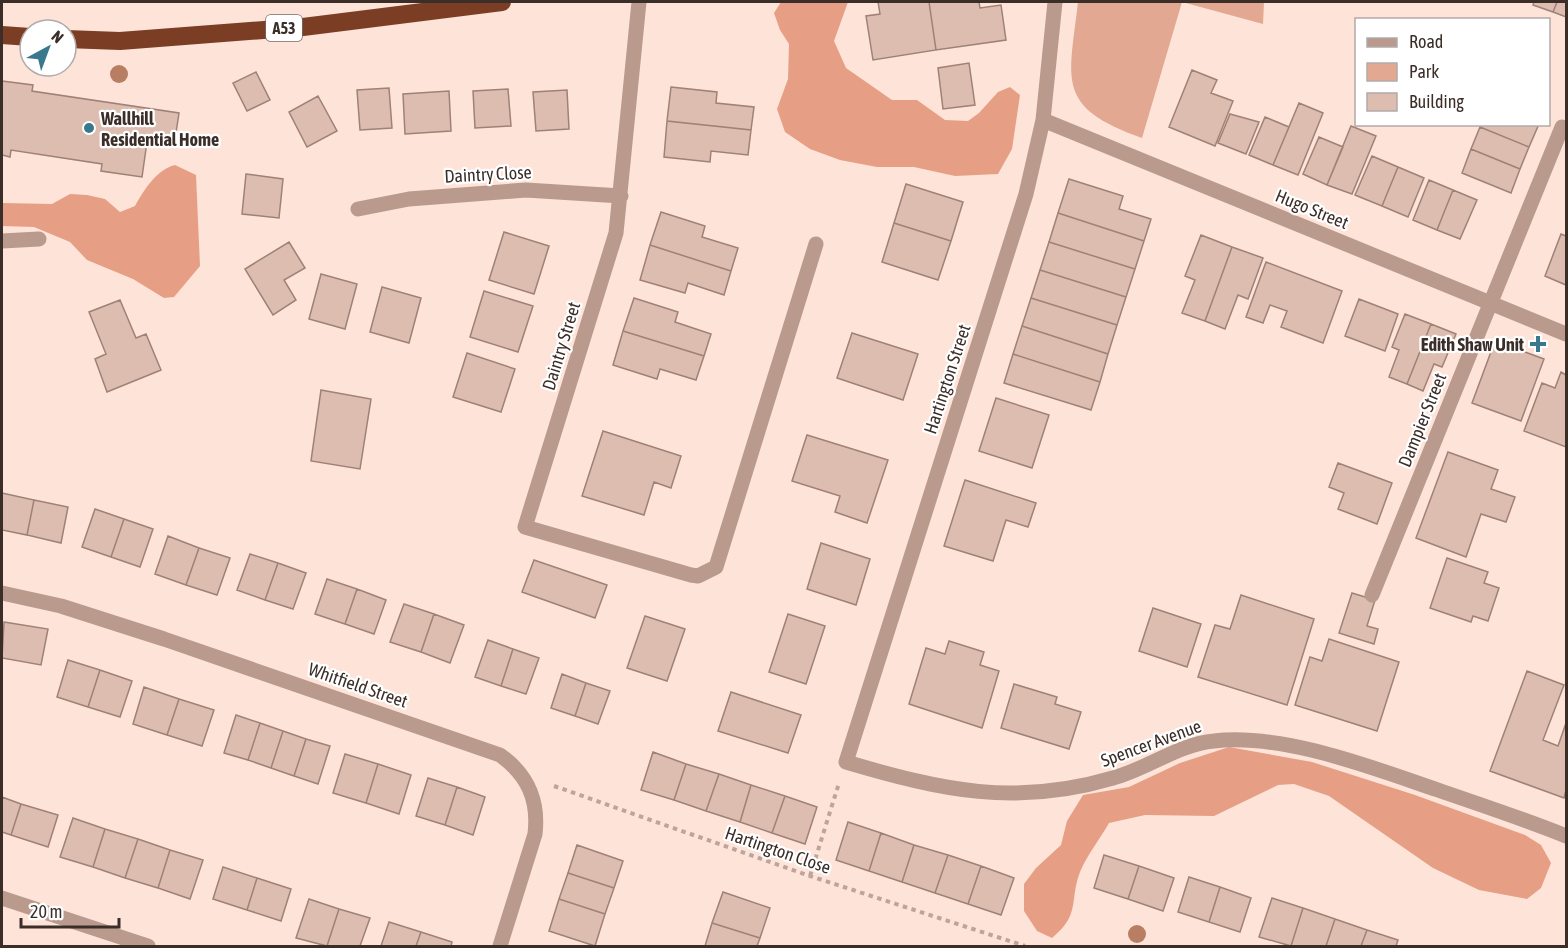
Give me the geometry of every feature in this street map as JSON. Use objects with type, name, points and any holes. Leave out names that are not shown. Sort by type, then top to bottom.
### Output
[{"type":"highway","name":"A53","points":[[78,40],[120,42],[280,29],[501,2]]},
{"type":"highway","points":[[2,35],[18,36]]},
{"type":"street","name":"Daintry Street","points":[[639,2],[616,233],[525,527],[691,575],[698,576],[716,567],[816,244]]},
{"type":"street","name":"Hartington Street","points":[[846,762],[1026,194],[1043,120],[1054,2]]},
{"type":"street","name":"Hugo Street","points":[[1043,120],[1566,334]]},
{"type":"street","name":"Dampier Street","points":[[1372,595],[1562,127]]},
{"type":"street","name":"Daintry Close","points":[[358,209],[410,199],[526,190],[621,196]]},
{"type":"street","points":[[2,241],[39,240]]},
{"type":"street","name":"Whitfield Street","points":[[2,593],[61,606],[164,639],[491,750],[512,764],[523,775],[536,807],[536,834],[500,946]]},
{"type":"street","name":"Spencer Avenue","points":[[846,762],[902,778],[976,793],[1012,795],[1076,787],[1141,769],[1178,751],[1212,741],[1239,740],[1281,746],[1358,763],[1566,836]]},
{"type":"street","points":[[3,903],[148,946]]},
{"type":"path","points":[[810,876],[846,762]]},
{"type":"path","name":"Hartington Close","points":[[523,775],[810,876],[1025,946]]},
{"type":"green space","points":[[1078,2],[1182,2],[1142,138],[1094,115],[1081,102],[1074,88],[1071,72]]},
{"type":"green space","points":[[1182,2],[1264,2],[1263,24]]},
{"type":"shaded area","points":[[781,2],[848,2],[834,41],[846,68],[892,100],[917,100],[945,120],[968,121],[979,113],[998,92],[1010,87],[1020,95],[1012,149],[998,174],[955,176],[914,167],[877,167],[840,160],[810,149],[785,132],[777,109],[788,79],[789,44],[780,30],[774,13]]},
{"type":"shaded area","points":[[175,165],[196,175],[200,266],[174,297],[164,298],[133,279],[87,260],[70,242],[34,227],[2,226],[2,203],[52,204],[70,194],[105,199],[120,212],[135,206],[156,176]]},
{"type":"shaded area","points":[[1229,747],[1312,762],[1415,795],[1525,835],[1541,845],[1551,863],[1541,888],[1527,899],[1479,890],[1433,868],[1329,796],[1294,784],[1278,785],[1214,816],[1145,815],[1109,823],[1080,872],[1073,907],[1067,922],[1052,938],[1037,931],[1024,911],[1024,884],[1036,868],[1061,845],[1067,821],[1083,795],[1129,787],[1180,763]]},
{"type":"building","points":[[878,2],[929,2],[936,50],[873,60],[866,16],[880,14]]},
{"type":"building","points":[[929,2],[979,2],[980,8],[1001,5],[1006,40],[936,50]]},
{"type":"building","points":[[1534,2],[1557,2],[1553,12],[1533,5]]},
{"type":"building","points":[[1557,2],[1566,2],[1566,17],[1553,12]]},
{"type":"building","points":[[969,63],[975,105],[943,109],[938,68]]},
{"type":"building","points":[[1192,70],[1217,80],[1211,93],[1233,101],[1215,146],[1169,127]]},
{"type":"building","points":[[256,72],[270,100],[247,111],[233,83]]},
{"type":"building","name":"Wallhill Residential Home","points":[[2,81],[33,85],[32,91],[179,113],[174,146],[147,142],[142,177],[101,171],[102,164],[11,150],[10,157],[2,155]]},
{"type":"building","points":[[671,87],[717,92],[716,103],[754,107],[751,130],[667,121]]},
{"type":"building","points":[[389,88],[392,128],[360,130],[357,90]]},
{"type":"building","points":[[508,89],[511,126],[475,128],[473,91]]},
{"type":"building","points":[[567,90],[569,129],[536,131],[533,92]]},
{"type":"building","points":[[449,91],[451,131],[405,134],[403,94]]},
{"type":"building","points":[[318,96],[337,131],[307,147],[289,112]]},
{"type":"building","points":[[1299,103],[1323,113],[1298,175],[1273,165]]},
{"type":"building","points":[[1230,114],[1259,122],[1246,154],[1218,143]]},
{"type":"building","points":[[1265,117],[1289,127],[1273,165],[1249,155]]},
{"type":"building","points":[[667,121],[751,130],[748,155],[711,151],[710,162],[664,157]]},
{"type":"building","points":[[1351,126],[1376,136],[1352,194],[1327,185]]},
{"type":"building","points":[[1480,126],[1538,126],[1529,147]]},
{"type":"building","points":[[1480,127],[1529,147],[1520,169],[1471,149]]},
{"type":"building","points":[[1319,137],[1343,147],[1327,185],[1303,174]]},
{"type":"building","points":[[1471,149],[1520,169],[1511,193],[1462,173]]},
{"type":"building","points":[[1372,156],[1398,167],[1382,206],[1355,195]]},
{"type":"building","points":[[1398,167],[1424,178],[1408,217],[1382,206]]},
{"type":"building","points":[[246,174],[283,179],[279,218],[242,214]]},
{"type":"building","points":[[1069,179],[1123,196],[1119,209],[1151,219],[1144,241],[1058,213]]},
{"type":"building","points":[[1429,180],[1453,190],[1437,230],[1413,220]]},
{"type":"building","points":[[906,184],[963,202],[951,241],[894,223]]},
{"type":"building","points":[[1453,190],[1477,200],[1460,239],[1437,230]]},
{"type":"building","points":[[661,212],[705,226],[702,237],[738,248],[731,271],[650,245]]},
{"type":"building","points":[[1058,213],[1144,241],[1135,269],[1049,242]]},
{"type":"building","points":[[894,223],[951,241],[938,280],[882,262]]},
{"type":"building","points":[[504,232],[549,246],[534,294],[489,280]]},
{"type":"building","points":[[1561,234],[1566,236],[1566,285],[1545,276]]},
{"type":"building","points":[[1201,235],[1232,247],[1205,321],[1182,313],[1195,280],[1185,276]]},
{"type":"building","points":[[289,242],[305,268],[284,280],[296,300],[273,315],[245,269]]},
{"type":"building","points":[[1049,242],[1135,269],[1126,297],[1040,270]]},
{"type":"building","points":[[650,245],[731,271],[724,295],[688,283],[685,293],[640,280]]},
{"type":"building","points":[[1232,247],[1263,258],[1248,299],[1238,295],[1225,329],[1205,321]]},
{"type":"building","points":[[1266,262],[1342,291],[1323,343],[1281,327],[1287,311],[1270,305],[1263,323],[1246,317]]},
{"type":"building","points":[[1040,270],[1126,297],[1117,325],[1031,298]]},
{"type":"building","points":[[321,274],[357,284],[345,329],[309,319]]},
{"type":"building","points":[[382,287],[421,298],[409,343],[370,332]]},
{"type":"building","points":[[484,291],[533,306],[518,352],[470,337]]},
{"type":"building","points":[[634,298],[678,312],[675,322],[711,334],[704,356],[623,331]]},
{"type":"building","points":[[1031,298],[1117,325],[1108,354],[1022,326]]},
{"type":"building","points":[[1359,299],[1398,314],[1385,351],[1345,336]]},
{"type":"building","points":[[120,300],[136,338],[146,334],[161,370],[107,392],[95,359],[106,354],[89,312]]},
{"type":"building","points":[[1405,314],[1431,324],[1407,384],[1389,377],[1399,350],[1392,347]]},
{"type":"building","points":[[1431,324],[1456,334],[1442,367],[1434,364],[1423,391],[1407,384]]},
{"type":"building","points":[[1022,326],[1108,354],[1100,382],[1013,354]]},
{"type":"building","points":[[623,331],[704,356],[696,380],[660,369],[657,379],[613,365]]},
{"type":"building","points":[[852,333],[918,354],[903,400],[837,378]]},
{"type":"building","points":[[1495,341],[1544,359],[1521,421],[1472,403]]},
{"type":"building","points":[[467,353],[515,369],[501,412],[453,397]]},
{"type":"building","points":[[1013,354],[1100,382],[1091,410],[1004,383]]},
{"type":"building","points":[[1561,372],[1566,375],[1566,447],[1524,431],[1542,383],[1555,388]]},
{"type":"building","points":[[321,390],[371,399],[360,469],[311,461]]},
{"type":"building","points":[[996,398],[1049,415],[1032,468],[979,451]]},
{"type":"building","points":[[603,431],[681,456],[671,488],[654,482],[644,515],[582,496]]},
{"type":"building","points":[[807,435],[888,460],[867,523],[835,512],[840,496],[792,481]]},
{"type":"building","points":[[1448,452],[1498,470],[1491,489],[1515,497],[1506,522],[1481,514],[1466,557],[1416,538]]},
{"type":"building","points":[[1338,463],[1392,483],[1377,524],[1338,509],[1344,493],[1329,487]]},
{"type":"building","points":[[965,480],[1036,503],[1028,527],[1006,520],[993,561],[944,546]]},
{"type":"building","points":[[2,493],[34,500],[27,535],[2,530]]},
{"type":"building","points":[[34,500],[68,507],[61,543],[27,535]]},
{"type":"building","points":[[95,509],[124,519],[111,557],[82,547]]},
{"type":"building","points":[[124,519],[153,529],[140,567],[111,557]]},
{"type":"building","points":[[168,536],[199,548],[186,585],[155,574]]},
{"type":"building","points":[[821,543],[870,559],[856,605],[807,589]]},
{"type":"building","points":[[199,548],[230,558],[217,595],[186,585]]},
{"type":"building","points":[[250,554],[278,563],[265,600],[237,590]]},
{"type":"building","points":[[1447,558],[1488,572],[1484,583],[1499,588],[1488,621],[1473,616],[1471,622],[1430,608]]},
{"type":"building","points":[[534,560],[607,585],[595,618],[522,592]]},
{"type":"building","points":[[278,563],[306,573],[293,609],[265,600]]},
{"type":"building","points":[[327,579],[357,589],[345,624],[315,614]]},
{"type":"building","points":[[357,589],[386,600],[374,634],[345,624]]},
{"type":"building","points":[[1352,593],[1375,600],[1367,626],[1378,629],[1374,644],[1339,633]]},
{"type":"building","points":[[1241,595],[1314,619],[1287,705],[1198,677],[1215,625],[1230,629]]},
{"type":"building","points":[[404,604],[434,614],[421,652],[390,642]]},
{"type":"building","points":[[1153,608],[1201,624],[1187,667],[1139,651]]},
{"type":"building","points":[[434,614],[464,625],[450,663],[421,652]]},
{"type":"building","points":[[788,614],[825,626],[806,684],[769,672]]},
{"type":"building","points":[[645,616],[685,629],[667,681],[627,668]]},
{"type":"building","points":[[4,622],[48,629],[41,665],[2,658]]},
{"type":"building","points":[[1329,639],[1399,662],[1377,731],[1295,705],[1310,657],[1322,661]]},
{"type":"building","points":[[488,640],[513,649],[501,686],[475,677]]},
{"type":"building","points":[[949,641],[984,652],[980,665],[999,671],[982,728],[909,704],[926,648],[945,654]]},
{"type":"building","points":[[513,649],[539,658],[526,694],[501,686]]},
{"type":"building","points":[[68,660],[100,670],[88,707],[57,697]]},
{"type":"building","points":[[100,670],[132,681],[120,717],[88,707]]},
{"type":"building","points":[[1527,671],[1564,685],[1543,740],[1558,746],[1566,723],[1564,798],[1490,771]]},
{"type":"building","points":[[562,674],[586,683],[575,716],[551,708]]},
{"type":"building","points":[[586,683],[610,691],[598,724],[575,716]]},
{"type":"building","points":[[1014,684],[1057,697],[1055,704],[1081,712],[1069,749],[1001,728]]},
{"type":"building","points":[[144,687],[179,699],[167,735],[133,724]]},
{"type":"building","points":[[731,692],[801,715],[788,753],[718,731]]},
{"type":"building","points":[[179,699],[214,710],[202,746],[167,735]]},
{"type":"building","points":[[236,715],[260,723],[248,760],[224,753]]},
{"type":"building","points":[[260,723],[283,731],[271,768],[248,760]]},
{"type":"building","points":[[283,731],[306,739],[294,776],[271,768]]},
{"type":"building","points":[[306,739],[330,746],[318,784],[294,776]]},
{"type":"building","points":[[653,752],[686,764],[674,800],[641,790]]},
{"type":"building","points":[[345,754],[378,764],[366,803],[333,793]]},
{"type":"building","points":[[378,764],[411,775],[399,814],[366,803]]},
{"type":"building","points":[[686,764],[719,774],[706,811],[674,800]]},
{"type":"building","points":[[719,774],[751,785],[740,822],[706,811]]},
{"type":"building","points":[[428,778],[457,787],[445,825],[416,816]]},
{"type":"building","points":[[751,785],[785,796],[772,833],[740,822]]},
{"type":"building","points":[[457,787],[485,797],[473,835],[445,825]]},
{"type":"building","points":[[785,796],[817,807],[805,844],[772,833]]},
{"type":"building","points":[[2,797],[21,804],[11,835],[2,832]]},
{"type":"building","points":[[21,804],[58,815],[48,847],[11,835]]},
{"type":"building","points":[[73,818],[105,829],[93,867],[60,857]]},
{"type":"building","points":[[848,822],[881,833],[869,871],[836,860]]},
{"type":"building","points":[[105,829],[138,839],[125,878],[93,867]]},
{"type":"building","points":[[881,833],[914,845],[902,882],[869,871]]},
{"type":"building","points":[[138,839],[170,850],[158,888],[125,878]]},
{"type":"building","points":[[577,845],[623,861],[614,888],[568,873]]},
{"type":"building","points":[[914,845],[948,855],[935,893],[902,882]]},
{"type":"building","points":[[170,850],[203,860],[190,899],[158,888]]},
{"type":"building","points":[[948,855],[981,866],[968,904],[935,893]]},
{"type":"building","points":[[1104,855],[1139,866],[1128,899],[1094,888]]},
{"type":"building","points":[[981,866],[1014,878],[1001,915],[968,904]]},
{"type":"building","points":[[1139,866],[1174,878],[1163,911],[1128,899]]},
{"type":"building","points":[[223,867],[257,878],[247,910],[213,899]]},
{"type":"building","points":[[568,873],[614,888],[605,914],[559,899]]},
{"type":"building","points":[[1189,877],[1220,887],[1209,922],[1178,912]]},
{"type":"building","points":[[257,878],[291,889],[281,921],[247,910]]},
{"type":"building","points":[[1220,887],[1251,898],[1240,932],[1209,922]]},
{"type":"building","points":[[723,892],[770,908],[760,938],[712,923]]},
{"type":"building","points":[[1272,898],[1303,908],[1291,946],[1259,937]]},
{"type":"building","points":[[309,899],[339,909],[327,946],[296,938]]},
{"type":"building","points":[[559,899],[605,914],[595,946],[549,931]]},
{"type":"building","points":[[1303,908],[1335,919],[1326,946],[1291,946]]},
{"type":"building","points":[[339,909],[370,918],[360,946],[327,946]]},
{"type":"building","points":[[1335,919],[1367,930],[1361,946],[1326,946]]},
{"type":"building","points":[[389,922],[421,932],[416,946],[381,946]]},
{"type":"building","points":[[712,923],[760,938],[757,946],[705,946]]},
{"type":"building","points":[[1367,930],[1398,940],[1396,946],[1361,946]]},
{"type":"building","points":[[421,932],[452,942],[451,946],[416,946]]},
{"type":"place","name":"Wallhill Residential Home","points":[[89,128]]},
{"type":"place","name":"Edith Shaw Unit","points":[[1538,344]]}]
